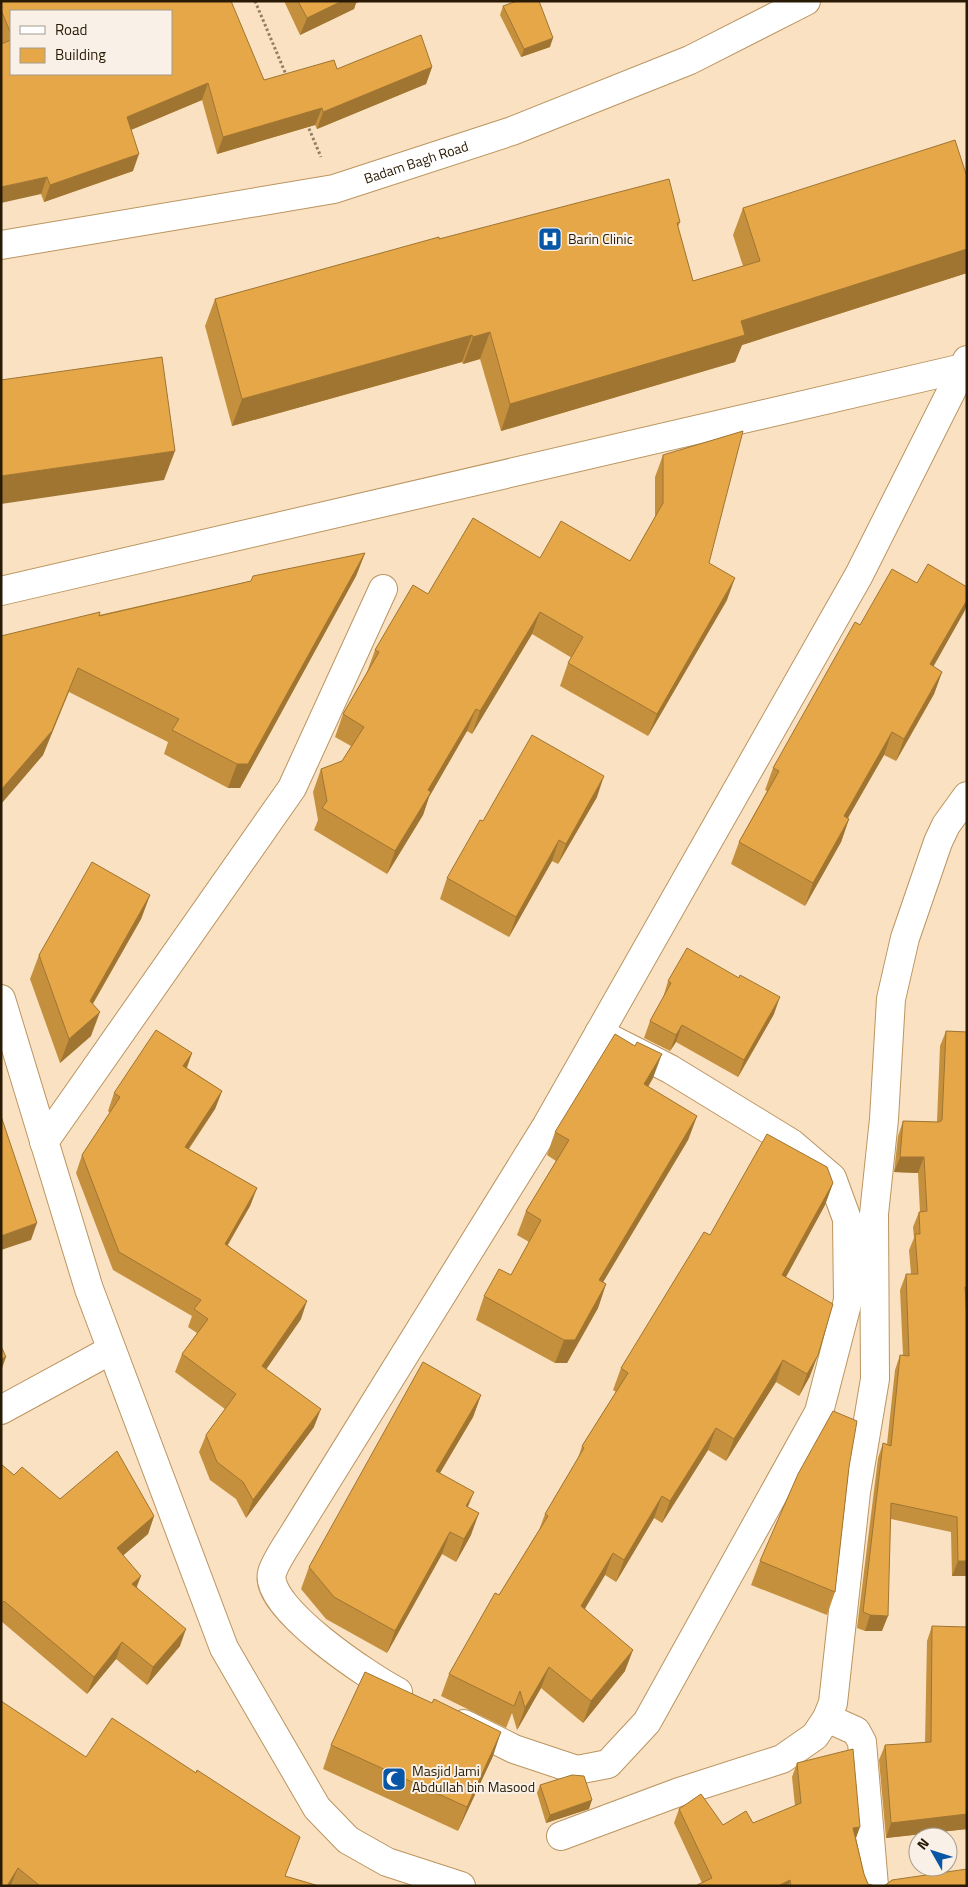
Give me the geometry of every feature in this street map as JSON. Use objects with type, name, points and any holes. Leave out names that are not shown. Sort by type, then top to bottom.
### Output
[{"type":"street","name":"Badam Bagh Road","points":[[1,245],[334,189],[512,131],[690,60],[806,1]]},
{"type":"street","points":[[1,591],[965,364]]},
{"type":"street","points":[[420,1703],[377,1682],[330,1648],[274,1593],[271,1574],[301,1522],[547,1125],[600,1033],[859,575],[965,364]]},
{"type":"street","points":[[44,1142],[292,788],[383,589]]},
{"type":"street","points":[[561,1836],[679,1792],[782,1759],[815,1736],[827,1718],[833,1703],[856,1492],[875,1379],[874,1214],[884,1119],[891,999],[905,938],[938,842],[946,825],[967,796]]},
{"type":"street","points":[[1,999],[89,1289],[224,1648],[317,1808],[348,1840],[387,1862],[461,1886]]},
{"type":"street","points":[[446,1715],[514,1749],[577,1770],[608,1764],[647,1722],[819,1412],[848,1300],[846,1219],[832,1178],[791,1143],[670,1069],[600,1033]]},
{"type":"street","points":[[1,1410],[112,1350]]},
{"type":"street","points":[[827,1718],[856,1731],[862,1742],[874,1886]]},
{"type":"path","points":[[255,1],[289,82]]},
{"type":"path","points":[[304,117],[334,189]]},
{"type":"building","points":[[1,1],[231,1],[264,80],[334,60],[337,69],[421,35],[432,67],[323,112],[322,108],[223,137],[208,83],[127,117],[139,154],[50,185],[47,177],[1,187],[1,44],[10,40],[10,75],[172,75],[172,10],[10,10],[10,32],[1,10]]},
{"type":"building","points":[[298,1],[342,1],[307,18]]},
{"type":"building","points":[[517,1],[539,1],[553,38],[524,49],[503,6]]},
{"type":"building","points":[[955,140],[967,177],[967,249],[741,321],[745,335],[510,404],[490,332],[473,337],[472,335],[242,399],[215,299],[439,237],[439,239],[669,179],[680,222],[677,223],[693,281],[760,261],[743,208]]},
{"type":"building","points":[[162,357],[175,451],[1,476],[1,380]]},
{"type":"building","points":[[743,431],[709,563],[735,578],[657,714],[568,663],[583,637],[540,612],[480,711],[476,709],[428,790],[431,792],[395,851],[322,808],[327,801],[321,769],[342,761],[364,727],[343,714],[379,652],[375,650],[413,585],[428,594],[473,518],[540,558],[561,521],[630,561],[663,503],[663,455]]},
{"type":"building","points":[[365,553],[248,764],[237,764],[172,730],[179,719],[78,668],[52,731],[1,790],[1,636],[100,612],[99,616],[251,581],[253,576]]},
{"type":"building","points":[[928,564],[967,587],[967,600],[930,664],[942,672],[904,739],[892,732],[844,816],[849,819],[813,883],[739,842],[779,771],[773,768],[855,622],[860,625],[892,569],[917,583]]},
{"type":"building","points":[[532,735],[604,776],[566,844],[559,840],[516,917],[447,878],[480,820],[483,821]]},
{"type":"building","points":[[92,862],[150,895],[90,1001],[100,1012],[69,1039],[39,955]]},
{"type":"building","points":[[687,948],[739,978],[740,975],[780,997],[744,1060],[682,1025],[676,1035],[650,1021],[671,983],[668,981]]},
{"type":"building","points":[[156,1030],[192,1053],[183,1066],[222,1091],[185,1147],[257,1188],[225,1244],[307,1301],[262,1366],[321,1409],[253,1500],[243,1482],[217,1462],[206,1435],[236,1394],[182,1354],[208,1319],[194,1309],[201,1300],[119,1252],[82,1155],[120,1097],[114,1093]]},
{"type":"building","points":[[946,1031],[967,1032],[967,1287],[965,1287],[967,1319],[967,1561],[958,1561],[957,1517],[891,1503],[888,1616],[870,1615],[863,1612],[883,1443],[891,1446],[900,1355],[909,1356],[906,1274],[918,1274],[915,1234],[920,1234],[919,1212],[927,1211],[924,1157],[900,1157],[903,1121],[939,1122],[942,1120]]},
{"type":"building","points":[[615,1034],[635,1046],[637,1042],[662,1054],[644,1084],[697,1116],[599,1280],[606,1284],[575,1340],[564,1340],[484,1296],[499,1269],[511,1275],[541,1220],[526,1211],[569,1140],[555,1132]]},
{"type":"building","points":[[1,1116],[37,1223],[1,1236]]},
{"type":"building","points":[[767,1134],[827,1167],[833,1183],[782,1275],[833,1304],[818,1355],[807,1374],[783,1360],[734,1439],[716,1428],[670,1501],[662,1496],[624,1560],[613,1553],[581,1606],[633,1650],[591,1701],[549,1667],[525,1708],[520,1691],[514,1706],[449,1674],[495,1593],[499,1595],[548,1516],[545,1514],[584,1448],[582,1446],[628,1373],[621,1368],[704,1232],[710,1235]]},
{"type":"building","points":[[1,1346],[6,1357],[1,1359]]},
{"type":"building","points":[[423,1362],[481,1395],[436,1471],[474,1492],[466,1506],[479,1513],[464,1539],[450,1532],[395,1631],[334,1597],[309,1567]]},
{"type":"building","points":[[833,1411],[857,1421],[849,1467],[835,1592],[760,1561],[798,1474]]},
{"type":"building","points":[[117,1451],[154,1516],[117,1548],[141,1576],[132,1584],[186,1629],[153,1667],[122,1642],[94,1677],[4,1601],[1,1604],[1,1464],[14,1475],[22,1467],[60,1499]]},
{"type":"building","points":[[932,1626],[967,1627],[967,1814],[891,1823],[885,1745],[931,1742]]},
{"type":"building","points":[[365,1672],[432,1703],[434,1699],[501,1732],[467,1807],[331,1745]]},
{"type":"building","points":[[1,1701],[86,1757],[112,1718],[196,1773],[197,1770],[300,1837],[285,1876],[319,1886],[40,1886],[18,1868],[7,1886],[1,1886]]},
{"type":"building","points":[[853,1749],[860,1827],[853,1828],[864,1874],[868,1884],[875,1886],[791,1886],[790,1880],[778,1886],[697,1885],[712,1878],[679,1809],[701,1794],[723,1825],[746,1811],[753,1823],[801,1803],[797,1763]]},
{"type":"building","points":[[572,1775],[584,1776],[592,1800],[550,1815],[540,1785]]},
{"type":"building","points":[[967,1869],[967,1886],[884,1886],[892,1880],[912,1877],[958,1877],[958,1870]]},
{"type":"place","name":"Barin Clinic","points":[[550,239]]},
{"type":"place","name":"Masjid Jami Abdullah bin Masood","points":[[394,1779]]}]
